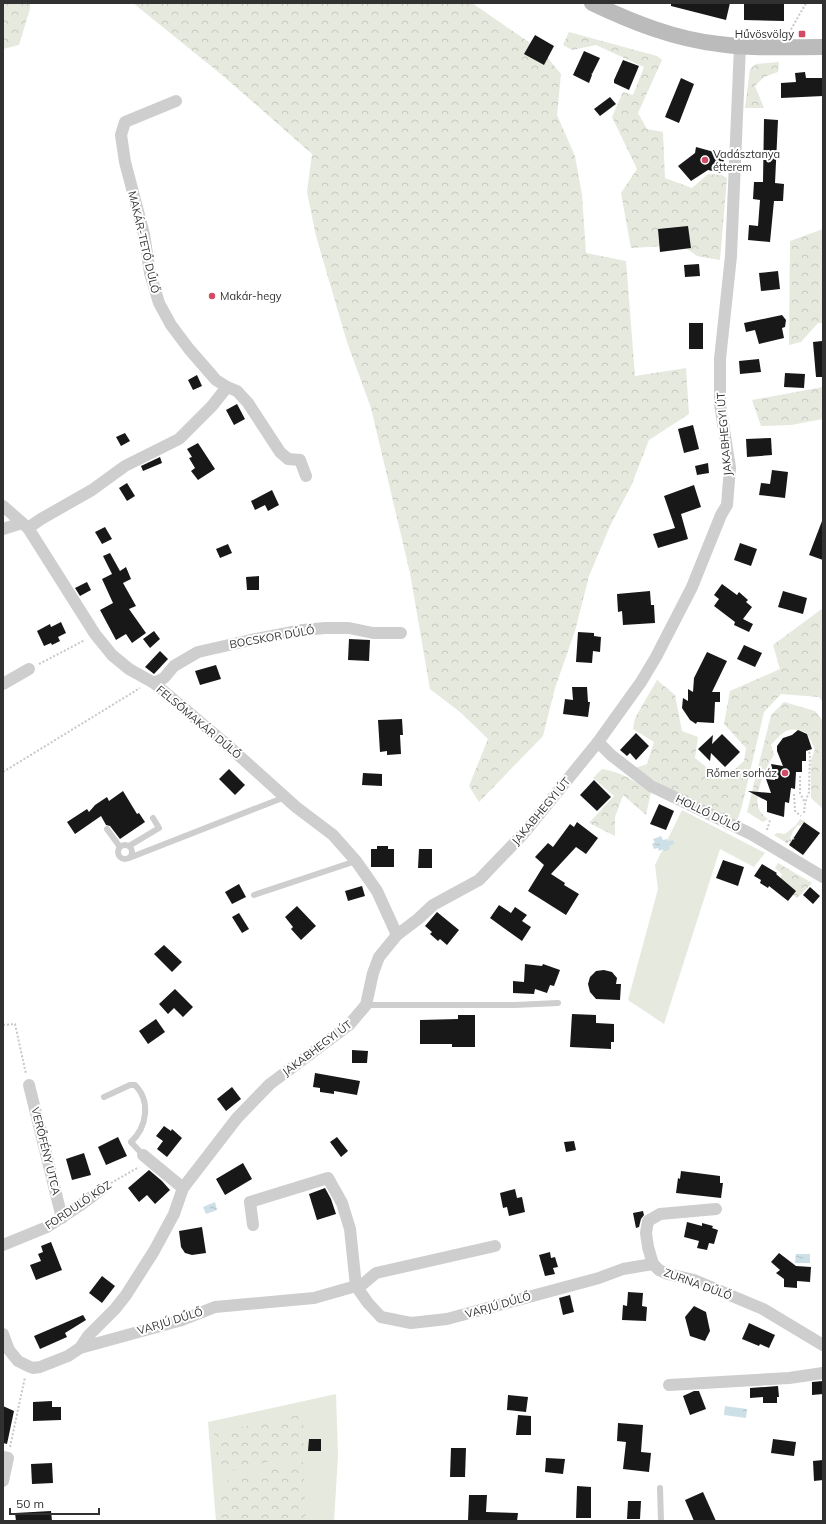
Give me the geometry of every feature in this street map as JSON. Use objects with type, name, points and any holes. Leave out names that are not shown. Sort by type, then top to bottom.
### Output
[{"type":"main road","points":[[592,3],[658,31],[719,44],[740,46],[823,47]]},
{"type":"street","name":"JAKABHEGYI ÚT","points":[[28,1366],[40,1367],[68,1356],[80,1348],[88,1336],[115,1309],[142,1271],[174,1214],[183,1188],[237,1118],[270,1084],[349,1025],[366,1005],[373,973],[379,957],[397,936],[418,920],[433,904],[479,880],[524,833],[598,742],[641,682],[656,656],[692,587],[721,514],[727,505],[730,468],[720,404],[720,359],[731,256],[740,46]]},
{"type":"street","name":"MAKÁR-TETŐ DŰLŐ","points":[[176,101],[138,115],[125,122],[121,135],[125,162],[144,234],[150,273],[159,303],[171,325],[189,349],[216,380],[227,387]]},
{"type":"street","points":[[3,529],[25,525],[41,519],[92,490],[125,466],[179,439],[212,406],[227,387],[237,391],[248,403],[266,428],[280,452],[288,459],[300,460],[306,476]]},
{"type":"street","name":"FELSŐMAKÁR DŰLŐ","points":[[3,506],[25,525],[95,634],[118,659],[129,669],[154,684],[226,744],[285,797],[333,835],[356,861],[377,891],[397,936]]},
{"type":"street","name":"BOCSKOR DŰLŐ","points":[[154,684],[164,678],[174,666],[198,652],[251,640],[302,630],[325,628],[349,628],[373,632],[401,633]]},
{"type":"street","points":[[3,684],[29,669]]},
{"type":"street","name":"HOLLÓ DŰLŐ","points":[[598,742],[611,756],[651,786],[751,834],[823,877]]},
{"type":"street","name":"VERŐFÉNY UTCA","points":[[29,1085],[62,1218]]},
{"type":"street","points":[[147,1158],[183,1188]]},
{"type":"street","name":"VARJÚ DŰLŐ","points":[[253,1225],[250,1202],[328,1178],[342,1202],[350,1229],[356,1286],[368,1303],[381,1317],[411,1323],[447,1319],[600,1278],[623,1269],[653,1264]]},
{"type":"street","name":"FORDULÓ KÖZ","points":[[3,1245],[47,1227],[102,1189]]},
{"type":"street","name":"ZURNA DŰLŐ","points":[[716,1209],[660,1214],[648,1221],[646,1233],[653,1264],[659,1270],[668,1274],[694,1280],[763,1309],[823,1345]]},
{"type":"street","name":"VARJÚ DŰLŐ","points":[[80,1348],[182,1320],[215,1307],[314,1298],[362,1284],[376,1273],[495,1246]]},
{"type":"street","points":[[3,1334],[9,1350],[18,1360],[28,1366]]},
{"type":"street","points":[[669,1385],[789,1378],[823,1373]]},
{"type":"street","points":[[3,1480],[5,1457]]},
{"type":"lane","points":[[120,847],[118,852],[121,857],[125,859],[129,858],[285,797]]},
{"type":"lane","points":[[120,847],[124,845],[129,846],[159,828],[153,818]]},
{"type":"lane","points":[[107,829],[120,847]]},
{"type":"lane","points":[[129,846],[132,852],[129,858]]},
{"type":"lane","points":[[254,895],[356,861]]},
{"type":"lane","points":[[366,1005],[515,1005],[558,1003]]},
{"type":"lane","points":[[104,1097],[130,1085],[135,1085],[139,1089],[146,1108],[143,1124],[137,1136],[131,1142],[147,1158]]},
{"type":"lane","points":[[660,1488],[661,1521]]},
{"type":"path","points":[[782,47],[806,3]]},
{"type":"path","points":[[29,669],[95,634]]},
{"type":"path","points":[[3,772],[145,685],[154,684]]},
{"type":"path","points":[[804,813],[805,803],[809,792],[810,754],[808,751]]},
{"type":"path","points":[[800,776],[800,793],[805,803]]},
{"type":"path","points":[[794,794],[795,811],[801,816]]},
{"type":"path","points":[[769,831],[766,829],[770,820]]},
{"type":"path","points":[[782,838],[788,842],[794,838]]},
{"type":"path","points":[[3,1025],[15,1024],[29,1085]]},
{"type":"path","name":"FORDULÓ KÖZ","points":[[102,1189],[147,1158]]},
{"type":"path","points":[[5,1457],[28,1366]]},
{"type":"green space","points":[[3,3],[30,3],[30,9],[19,45],[3,49]]},
{"type":"green space","points":[[133,3],[472,3],[543,52],[561,74],[557,115],[575,156],[582,195],[586,253],[626,261],[635,376],[686,368],[689,414],[649,440],[631,486],[610,526],[589,576],[575,631],[555,688],[543,736],[479,802],[469,786],[488,739],[460,712],[430,689],[410,573],[371,408],[347,342],[316,236],[307,192],[312,154],[222,75]]},
{"type":"green space","points":[[569,32],[657,56],[662,60],[638,113],[647,129],[663,132],[665,178],[692,188],[708,174],[722,175],[727,178],[720,260],[697,256],[682,245],[631,248],[621,193],[637,169],[612,117],[623,92],[633,95],[644,67],[596,45],[572,50],[563,45]]},
{"type":"green space","points":[[779,62],[778,72],[764,77],[755,86],[764,108],[745,108],[750,69],[756,64]]},
{"type":"green space","points":[[823,229],[823,323],[818,323],[801,342],[789,345],[790,241]]},
{"type":"green space","points":[[823,387],[823,419],[791,425],[761,426],[752,400]]},
{"type":"green space","points":[[823,608],[823,703],[819,697],[781,694],[764,712],[737,822],[729,821],[633,769],[647,764],[654,742],[633,729],[635,718],[657,680],[675,695],[682,731],[698,737],[695,758],[723,780],[744,761],[746,748],[724,724],[730,691],[780,669],[773,645]]},
{"type":"green space","points":[[784,702],[815,711],[823,721],[823,809],[811,798],[811,760],[815,749],[807,733],[791,730],[779,736],[771,745],[774,755],[764,773],[758,797],[759,809],[768,819],[763,822],[747,812],[771,715]]},
{"type":"green space","points":[[602,769],[615,772],[628,778],[651,792],[646,815],[623,795],[615,817],[615,836],[589,823],[614,796],[593,778]]},
{"type":"green space","points":[[682,810],[765,853],[754,867],[720,849],[664,1024],[628,1000],[658,889],[655,865]]},
{"type":"green space","points":[[800,819],[805,821],[800,826],[798,825],[793,831],[788,844],[774,835],[777,833],[785,834],[796,825]]},
{"type":"green space","points":[[778,863],[812,883],[797,898],[779,883],[782,874],[775,868]]},
{"type":"green space","points":[[336,1394],[338,1456],[334,1521],[216,1521],[208,1422]]},
{"type":"green space","points":[[303,1414],[304,1453],[219,1474],[214,1433]]},
{"type":"green space","points":[[303,1462],[306,1521],[222,1521],[218,1483]]},
{"type":"water","points":[[661,836],[663,840],[673,840],[674,844],[669,846],[670,849],[664,851],[663,849],[659,851],[658,848],[654,849],[652,844],[655,843],[653,839]]},
{"type":"water","points":[[215,1202],[217,1210],[206,1214],[203,1207]]},
{"type":"water","points":[[796,1254],[810,1254],[810,1263],[795,1263]]},
{"type":"water","points":[[725,1406],[747,1409],[746,1418],[724,1415]]},
{"type":"building","points":[[671,3],[730,3],[726,20],[671,6]]},
{"type":"building","points":[[744,3],[784,3],[784,21],[744,20]]},
{"type":"building","points":[[535,35],[554,46],[544,65],[524,54]]},
{"type":"building","points":[[584,51],[600,58],[592,74],[591,73],[592,75],[589,83],[573,75]]},
{"type":"building","points":[[623,60],[639,66],[629,90],[614,83]]},
{"type":"building","points":[[805,72],[806,78],[823,78],[823,96],[781,98],[781,83],[796,82],[795,73]]},
{"type":"building","points":[[681,78],[694,84],[679,123],[665,117]]},
{"type":"building","points":[[610,97],[616,104],[600,116],[594,109]]},
{"type":"building","points":[[764,119],[778,120],[775,183],[784,184],[783,201],[774,201],[770,242],[748,240],[749,225],[758,226],[760,200],[753,199],[754,182],[763,182]]},
{"type":"building","name":"Vadásztanya étterem","points":[[696,147],[725,155],[721,173],[708,170],[691,181],[678,166],[695,153]]},
{"type":"building","points":[[688,226],[691,248],[660,252],[658,229]]},
{"type":"building","points":[[699,264],[700,276],[685,277],[684,265]]},
{"type":"building","points":[[778,271],[780,289],[761,291],[759,273]]},
{"type":"building","points":[[782,315],[786,320],[785,327],[782,328],[784,338],[759,344],[755,330],[746,332],[744,323]]},
{"type":"building","points":[[689,323],[703,323],[703,349],[689,349]]},
{"type":"building","points":[[822,341],[823,377],[816,377],[813,342]]},
{"type":"building","points":[[759,359],[761,372],[740,374],[739,361]]},
{"type":"building","points":[[785,373],[805,374],[804,388],[784,387]]},
{"type":"building","points":[[197,375],[202,386],[193,390],[188,380]]},
{"type":"building","points":[[237,404],[245,419],[234,425],[226,410]]},
{"type":"building","points":[[693,425],[699,449],[684,453],[678,429]]},
{"type":"building","points":[[125,433],[130,441],[121,446],[116,437]]},
{"type":"building","points":[[771,438],[772,455],[747,457],[746,439]]},
{"type":"building","points":[[198,443],[215,469],[198,480],[191,471],[195,468],[189,458],[192,457],[187,449]]},
{"type":"building","points":[[160,457],[162,463],[143,471],[141,466]]},
{"type":"building","points":[[708,463],[709,473],[697,475],[695,466]]},
{"type":"building","points":[[772,470],[788,472],[785,498],[759,495],[761,483],[770,484]]},
{"type":"building","points":[[127,483],[135,496],[127,501],[119,488]]},
{"type":"building","points":[[694,485],[701,507],[681,514],[688,539],[658,548],[653,534],[675,528],[664,496]]},
{"type":"building","points":[[272,490],[279,505],[268,511],[265,505],[255,510],[251,501]]},
{"type":"building","points":[[823,521],[823,560],[809,555]]},
{"type":"building","points":[[105,527],[112,539],[102,544],[95,532]]},
{"type":"building","points":[[740,543],[757,549],[751,566],[734,560]]},
{"type":"building","points":[[228,544],[232,553],[220,558],[216,549]]},
{"type":"building","points":[[110,553],[120,571],[126,567],[131,579],[123,583],[136,606],[129,609],[146,633],[132,643],[126,634],[116,640],[100,610],[113,603],[102,579],[112,574],[103,556]]},
{"type":"building","points":[[259,576],[259,590],[247,590],[246,577]]},
{"type":"building","points":[[87,582],[91,590],[80,596],[75,588]]},
{"type":"building","points":[[722,584],[737,595],[739,592],[748,600],[746,602],[752,607],[743,619],[753,624],[749,632],[734,625],[735,622],[714,606],[719,599],[714,595]]},
{"type":"building","points":[[650,591],[651,605],[654,605],[655,623],[623,625],[622,611],[618,612],[617,594]]},
{"type":"building","points":[[783,591],[807,598],[803,614],[778,607]]},
{"type":"building","points":[[61,622],[66,633],[58,637],[60,641],[52,645],[51,643],[44,646],[37,631],[50,624],[51,627]]},
{"type":"building","points":[[154,631],[160,639],[150,648],[143,639]]},
{"type":"building","points":[[578,632],[594,633],[594,636],[601,637],[600,652],[593,651],[592,663],[576,662]]},
{"type":"building","points":[[349,639],[370,640],[369,661],[348,660]]},
{"type":"building","points":[[744,645],[762,653],[755,667],[737,659]]},
{"type":"building","points":[[160,651],[168,659],[154,674],[145,667]]},
{"type":"building","points":[[707,652],[727,661],[712,692],[720,692],[720,702],[715,702],[714,723],[697,722],[696,724],[690,720],[682,708],[683,698],[688,701],[688,689],[693,692],[694,678]]},
{"type":"building","points":[[216,665],[221,679],[200,685],[195,671]]},
{"type":"building","points":[[572,687],[587,687],[588,702],[590,702],[588,717],[563,714],[565,699],[573,700]]},
{"type":"building","points":[[402,719],[403,735],[400,735],[401,754],[387,755],[387,751],[380,752],[378,720]]},
{"type":"building","name":"Rőmer sorház","points":[[798,730],[807,734],[812,749],[806,751],[806,761],[802,761],[802,772],[796,772],[795,789],[791,788],[789,803],[785,802],[784,817],[767,812],[767,801],[748,791],[771,793],[766,779],[775,780],[771,764],[783,766],[777,751],[777,746],[783,738],[792,735]]},
{"type":"building","points":[[636,733],[649,746],[636,760],[630,753],[627,756],[620,750]]},
{"type":"building","points":[[722,734],[740,752],[725,767],[711,753],[710,761],[698,749],[713,735],[712,744]]},
{"type":"building","points":[[229,769],[245,785],[235,795],[219,779]]},
{"type":"building","points":[[363,773],[382,774],[382,786],[362,785]]},
{"type":"building","points":[[594,780],[611,797],[597,811],[580,795]]},
{"type":"building","points":[[123,791],[137,814],[139,813],[145,822],[120,839],[110,826],[106,825],[101,816],[75,834],[67,822],[87,809],[89,812],[95,805],[107,797],[109,801]]},
{"type":"building","points":[[659,804],[674,811],[666,830],[650,824]]},
{"type":"building","points":[[577,822],[598,838],[586,854],[576,847],[551,874],[565,883],[564,885],[579,894],[566,915],[528,891],[544,865],[535,857],[548,843],[553,847],[570,824],[574,827]]},
{"type":"building","points":[[804,822],[820,833],[803,855],[789,845]]},
{"type":"building","points":[[377,846],[388,846],[388,849],[394,849],[394,867],[371,867],[371,849],[377,849]]},
{"type":"building","points":[[419,849],[432,849],[432,868],[418,868]]},
{"type":"building","points":[[723,860],[744,867],[738,886],[716,878]]},
{"type":"building","points":[[762,864],[777,873],[776,874],[796,891],[788,901],[769,886],[768,888],[760,883],[761,880],[754,876]]},
{"type":"building","points":[[239,884],[246,897],[232,904],[225,892]]},
{"type":"building","points":[[362,886],[365,896],[348,901],[345,891]]},
{"type":"building","points":[[810,887],[820,896],[813,904],[803,895]]},
{"type":"building","points":[[499,905],[511,913],[515,907],[527,915],[522,921],[531,927],[522,941],[490,918]]},
{"type":"building","points":[[297,906],[316,926],[301,940],[291,929],[293,927],[285,917]]},
{"type":"building","points":[[437,912],[459,930],[447,945],[440,939],[438,941],[430,934],[432,932],[425,926]]},
{"type":"building","points":[[239,913],[249,929],[242,933],[232,917]]},
{"type":"building","points":[[164,945],[182,962],[172,972],[154,954]]},
{"type":"building","points":[[525,964],[542,966],[543,964],[560,970],[554,986],[550,985],[547,993],[535,989],[534,994],[513,993],[513,981],[524,982]]},
{"type":"building","points":[[604,970],[612,972],[617,978],[616,984],[621,984],[620,1000],[596,999],[590,992],[588,984],[590,977],[596,971]]},
{"type":"building","points":[[175,989],[193,1007],[183,1017],[174,1008],[168,1014],[159,1004]]},
{"type":"building","points":[[572,1014],[596,1015],[596,1023],[614,1024],[614,1042],[611,1042],[611,1049],[570,1047]]},
{"type":"building","points":[[458,1015],[475,1015],[475,1047],[452,1047],[452,1044],[420,1044],[420,1020],[458,1019]]},
{"type":"building","points":[[156,1019],[165,1032],[148,1044],[139,1031]]},
{"type":"building","points":[[352,1050],[368,1051],[367,1063],[352,1063]]},
{"type":"building","points":[[315,1073],[360,1081],[357,1095],[334,1091],[334,1094],[320,1092],[320,1088],[313,1087]]},
{"type":"building","points":[[232,1087],[241,1099],[226,1111],[217,1099]]},
{"type":"building","points":[[164,1126],[171,1131],[172,1129],[182,1138],[167,1157],[157,1149],[163,1141],[156,1136]]},
{"type":"building","points":[[118,1137],[127,1156],[106,1165],[98,1147]]},
{"type":"building","points":[[337,1137],[348,1151],[341,1157],[330,1142]]},
{"type":"building","points":[[574,1141],[576,1150],[566,1152],[564,1142]]},
{"type":"building","points":[[84,1153],[91,1175],[72,1180],[66,1159]]},
{"type":"building","points":[[243,1163],[252,1179],[225,1195],[216,1179]]},
{"type":"building","points":[[149,1170],[170,1190],[155,1204],[147,1195],[139,1202],[128,1188]]},
{"type":"building","points":[[681,1171],[720,1176],[720,1183],[723,1183],[721,1198],[676,1193],[678,1178],[680,1179]]},
{"type":"building","points":[[325,1188],[331,1199],[336,1214],[317,1220],[309,1194]]},
{"type":"building","points":[[515,1189],[517,1198],[522,1197],[525,1212],[509,1216],[507,1207],[503,1208],[500,1193]]},
{"type":"building","points":[[643,1211],[644,1215],[641,1219],[639,1227],[636,1228],[633,1213]]},
{"type":"building","points":[[687,1222],[702,1226],[702,1223],[713,1226],[712,1228],[718,1230],[714,1244],[709,1243],[707,1250],[697,1248],[699,1241],[684,1237]]},
{"type":"building","points":[[202,1227],[206,1253],[192,1255],[185,1253],[181,1247],[179,1231]]},
{"type":"building","points":[[51,1242],[62,1270],[36,1280],[30,1265],[41,1261],[38,1254],[43,1252],[41,1246]]},
{"type":"building","points":[[550,1252],[551,1258],[555,1257],[558,1267],[553,1268],[555,1274],[545,1276],[539,1255]]},
{"type":"building","points":[[779,1253],[796,1266],[811,1267],[810,1282],[797,1281],[797,1288],[784,1287],[784,1279],[776,1273],[780,1270],[771,1262]]},
{"type":"building","points":[[102,1276],[115,1286],[102,1303],[89,1293]]},
{"type":"building","points":[[628,1292],[643,1293],[642,1306],[647,1307],[646,1321],[622,1320],[623,1305],[627,1306]]},
{"type":"building","points":[[570,1295],[574,1312],[563,1315],[559,1298]]},
{"type":"building","points":[[694,1306],[706,1312],[710,1331],[705,1341],[690,1336],[685,1317]]},
{"type":"building","points":[[83,1315],[86,1320],[65,1333],[67,1337],[40,1349],[34,1336]]},
{"type":"building","points":[[749,1323],[775,1335],[769,1348],[760,1344],[759,1346],[742,1339]]},
{"type":"building","points":[[823,1381],[823,1394],[812,1395],[812,1382]]},
{"type":"building","points":[[778,1386],[779,1397],[777,1397],[777,1403],[763,1403],[763,1397],[750,1398],[750,1388]]},
{"type":"building","points":[[694,1391],[699,1391],[706,1409],[690,1415],[683,1396]]},
{"type":"building","points":[[508,1395],[528,1397],[526,1412],[507,1410]]},
{"type":"building","points":[[52,1401],[52,1407],[61,1407],[61,1420],[33,1421],[33,1402]]},
{"type":"building","points":[[3,1406],[14,1411],[7,1444],[3,1443]]},
{"type":"building","points":[[518,1415],[531,1416],[531,1435],[516,1435]]},
{"type":"building","points":[[618,1423],[643,1425],[641,1452],[651,1453],[649,1472],[623,1469],[626,1442],[617,1441]]},
{"type":"building","points":[[309,1439],[321,1439],[321,1451],[308,1451]]},
{"type":"building","points":[[773,1439],[796,1442],[794,1456],[771,1453]]},
{"type":"building","points":[[451,1448],[466,1448],[465,1477],[450,1477]]},
{"type":"building","points":[[546,1458],[565,1459],[563,1474],[545,1472]]},
{"type":"building","points":[[823,1460],[823,1480],[814,1481],[813,1461]]},
{"type":"building","points":[[52,1463],[53,1483],[32,1484],[31,1464]]},
{"type":"building","points":[[577,1486],[591,1487],[591,1518],[576,1518]]},
{"type":"building","points":[[703,1492],[716,1521],[694,1521],[685,1500]]},
{"type":"building","points":[[469,1495],[487,1495],[486,1512],[518,1513],[517,1521],[468,1521]]},
{"type":"building","points":[[628,1501],[641,1501],[640,1519],[627,1519]]},
{"type":"building","points":[[51,1511],[52,1521],[16,1521],[15,1513]]},
{"type":"place","name":"Hűvösvölgy","points":[[802,34]]},
{"type":"place","name":"Vadásztanya étterem","points":[[705,160]]},
{"type":"place","name":"Makár-hegy","points":[[212,296]]},
{"type":"place","name":"Rőmer sorház","points":[[785,773]]}]
